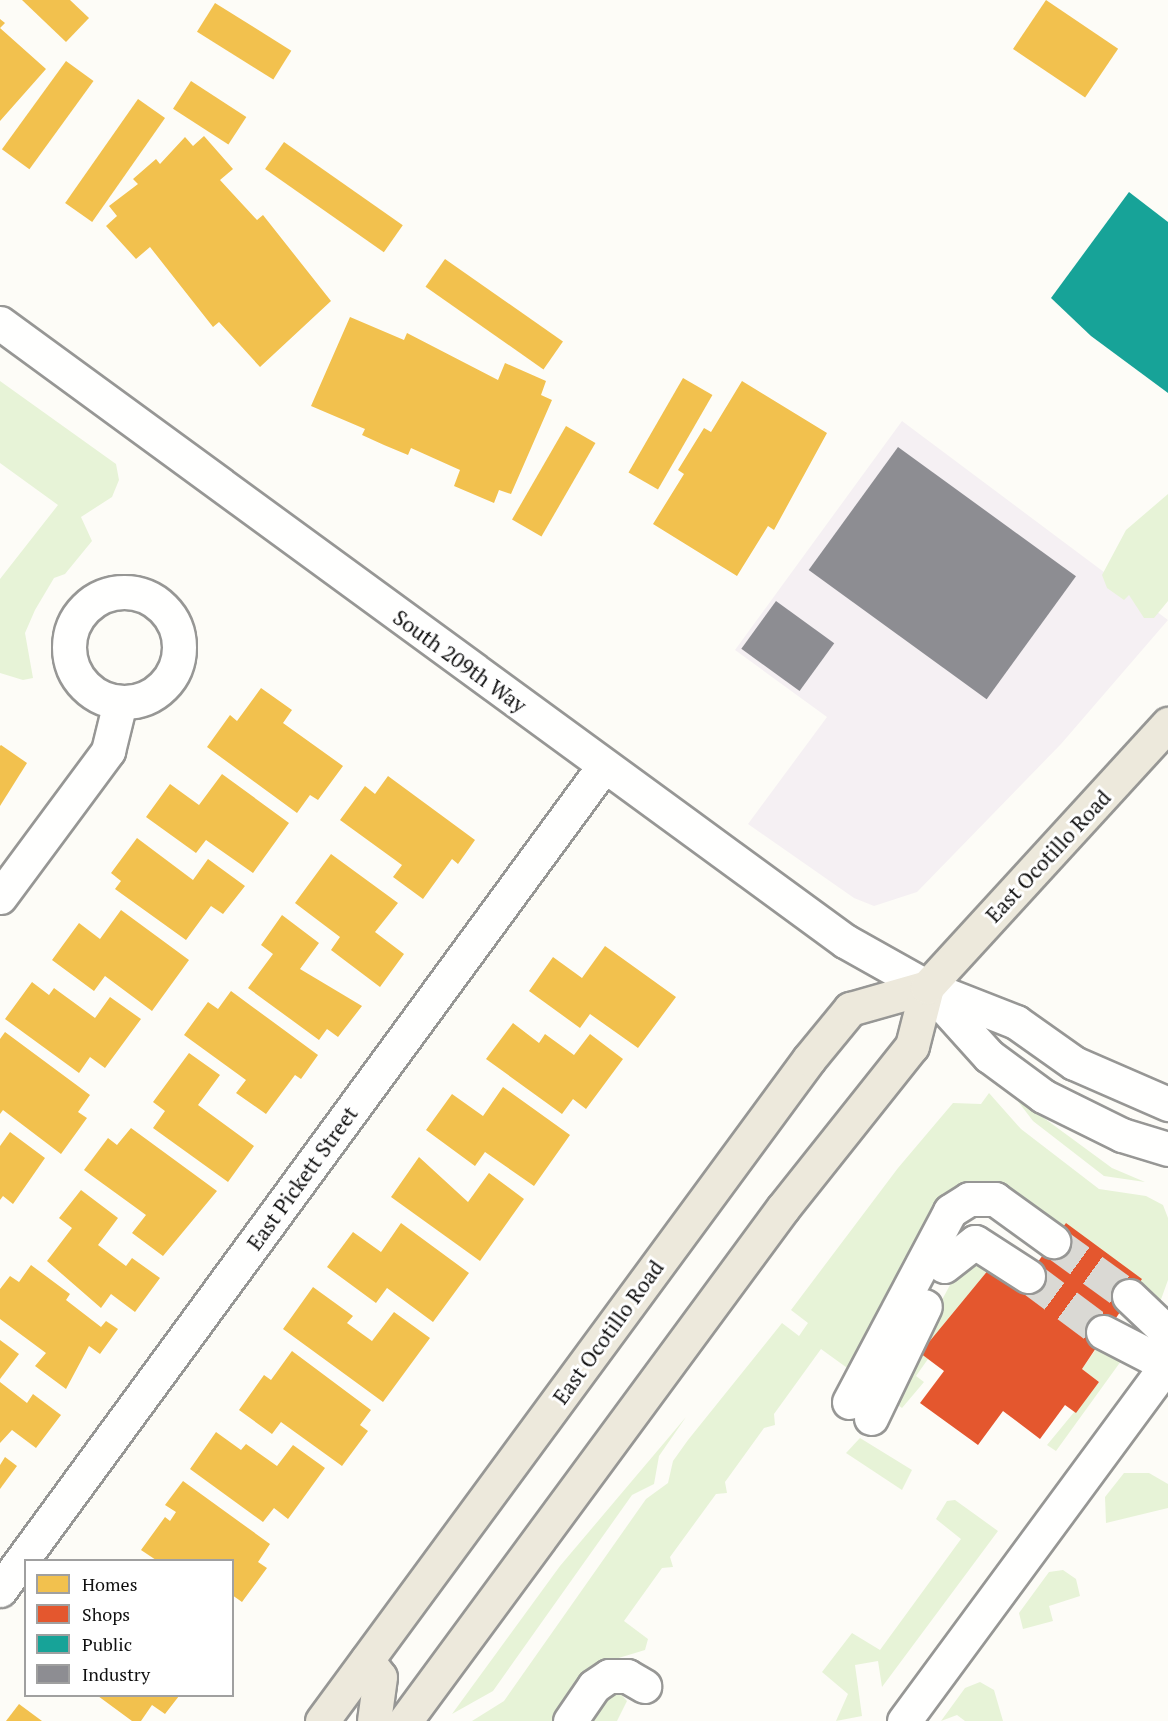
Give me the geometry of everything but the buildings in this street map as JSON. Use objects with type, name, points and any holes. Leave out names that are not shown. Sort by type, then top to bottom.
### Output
[{"type":"main road","name":"East Ocotillo Road","points":[[405,1721],[783,1208],[912,1046],[927,987],[1168,724]]},
{"type":"main road","name":"East Ocotillo Road","points":[[322,1721],[808,1059],[850,1009],[927,987]]},
{"type":"main road","points":[[367,1660],[380,1677],[374,1721]]},
{"type":"street","name":"South 209th Way","points":[[0,323],[603,767],[845,941],[927,987]]},
{"type":"street","points":[[0,897],[108,750],[120,702]]},
{"type":"street","name":"East Pickett Street","points":[[0,1590],[603,767]]},
{"type":"street","points":[[927,987],[1016,1022],[1074,1063],[1168,1104]]},
{"type":"street","points":[[927,987],[989,1056],[1043,1096],[1122,1135],[1168,1149]]},
{"type":"street","points":[[994,1198],[1041,1258],[980,1219],[961,1231],[944,1266],[860,1410],[950,1211],[969,1199],[994,1198]]},
{"type":"street","points":[[904,1721],[1168,1360],[1116,1314],[1168,1333]]},
{"type":"street","points":[[570,1721],[594,1686],[609,1676],[627,1676],[644,1686]]},
{"type":"shaded area","points":[[902,421],[1168,620],[1061,744],[917,892],[874,906],[854,898],[748,824],[827,717],[735,650]]},
{"type":"green space","points":[[0,381],[116,464],[119,480],[112,497],[81,517],[92,541],[65,574],[54,578],[35,610],[25,633],[33,678],[23,680],[0,673],[0,579],[58,505],[0,463]]},
{"type":"green space","points":[[1168,494],[1168,601],[1154,618],[1144,618],[1129,595],[1124,600],[1107,588],[1102,575],[1126,530]]},
{"type":"green space","points":[[989,1093],[1021,1129],[1099,1189],[1146,1196],[1163,1205],[1168,1218],[1168,1280],[1159,1305],[982,1184],[850,1370],[821,1349],[774,1414],[775,1425],[764,1428],[725,1482],[727,1493],[716,1494],[670,1557],[673,1567],[662,1568],[624,1621],[648,1639],[645,1650],[602,1663],[558,1721],[472,1721],[504,1701],[646,1499],[668,1483],[673,1461],[688,1440],[782,1323],[799,1336],[808,1323],[791,1310],[898,1168],[953,1103],[981,1104]]},
{"type":"green space","points":[[1014,1096],[1112,1168],[1145,1182],[1104,1176],[1033,1121]]},
{"type":"green space","points":[[963,1261],[994,1263],[921,1353],[928,1359],[916,1376],[924,1382],[902,1408],[895,1403],[903,1372]]},
{"type":"green space","points":[[1101,1342],[1129,1350],[1056,1451],[1047,1445],[1099,1382],[1082,1369]]},
{"type":"green space","points":[[686,1417],[659,1456],[654,1484],[632,1495],[493,1691],[452,1714],[560,1566]]},
{"type":"green space","points":[[860,1438],[912,1470],[902,1490],[846,1453]]},
{"type":"green space","points":[[1124,1473],[1149,1473],[1168,1484],[1168,1508],[1106,1523],[1105,1497]]},
{"type":"green space","points":[[955,1500],[998,1531],[882,1687],[878,1661],[855,1665],[862,1716],[836,1721],[848,1694],[822,1672],[852,1633],[880,1650],[961,1539],[936,1519],[947,1501]]},
{"type":"green space","points":[[1063,1570],[1076,1579],[1080,1596],[1049,1606],[1053,1621],[1023,1629],[1019,1613],[1049,1572]]},
{"type":"green space","points":[[980,1682],[994,1690],[1003,1721],[965,1721],[957,1715],[941,1721],[965,1688]]},
{"type":"green space","points":[[617,1690],[627,1701],[617,1721],[583,1721],[602,1694]]},
{"type":"tunnel","points":[[1053,1241],[1129,1296]]},
{"type":"tunnel","points":[[1028,1276],[1103,1332]]}]
